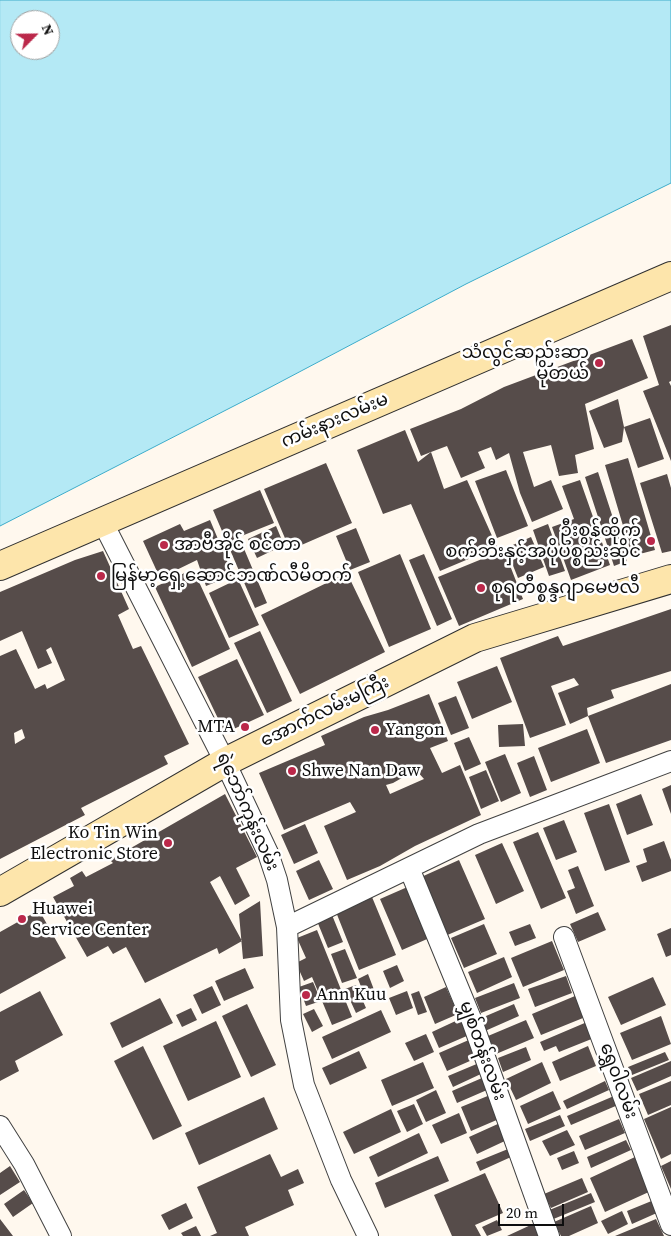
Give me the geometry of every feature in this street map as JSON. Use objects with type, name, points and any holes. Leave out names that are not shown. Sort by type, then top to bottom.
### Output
[{"type":"main road","name":"ကမ်းနားလမ်းမ","points":[[0,566],[671,276]]},
{"type":"main road","name":"အောက်လမ်းမကြီး","points":[[0,892],[225,762],[475,638],[671,579]]},
{"type":"street","name":"ရဲဘော်ကုန်းလမ်း","points":[[102,521],[225,762],[268,853],[277,880],[287,927],[291,1020],[304,1085],[341,1180],[368,1236]]},
{"type":"street","points":[[287,927],[479,834],[671,761]]},
{"type":"street","name":"မျှစ်တန်းလမ်း","points":[[408,868],[472,1022],[549,1236]]},
{"type":"street","name":"ရွှေဝါလမ်း","points":[[564,937],[671,1225]]},
{"type":"street","points":[[0,1126],[24,1164],[61,1236]]},
{"type":"water","points":[[0,0],[671,0],[671,183],[466,284],[0,526]]},
{"type":"building","points":[[671,325],[671,381],[669,382],[671,386],[671,461],[643,391],[659,385],[643,336]]},
{"type":"building","points":[[632,339],[648,378],[585,404],[594,449],[575,455],[578,473],[559,476],[551,445],[523,452],[534,487],[551,480],[563,509],[532,522],[520,493],[509,453],[496,460],[491,447],[478,452],[485,468],[461,478],[447,446],[421,456],[410,429],[461,409],[504,387]]},
{"type":"building","points":[[618,399],[624,427],[622,442],[604,448],[589,411]]},
{"type":"building","points":[[650,418],[664,459],[638,468],[624,427]]},
{"type":"building","points":[[405,430],[418,462],[431,452],[444,489],[467,480],[497,547],[440,571],[411,504],[383,514],[357,450]]},
{"type":"building","points":[[628,458],[655,550],[632,556],[605,465]]},
{"type":"building","points":[[326,463],[352,523],[290,550],[264,489]]},
{"type":"building","points":[[506,470],[528,526],[497,538],[475,481]]},
{"type":"building","points":[[598,472],[627,561],[614,566],[585,477]]},
{"type":"building","points":[[667,474],[671,488],[671,551],[662,553],[640,483]]},
{"type":"building","points":[[580,480],[610,565],[571,580],[552,527],[574,519],[562,486]]},
{"type":"building","points":[[260,490],[274,523],[239,537],[267,603],[255,608],[213,510]]},
{"type":"building","points":[[210,520],[233,575],[206,586],[197,560],[160,578],[143,541],[180,524],[184,531]]},
{"type":"building","points":[[548,524],[565,571],[549,576],[533,530]]},
{"type":"building","points":[[276,526],[284,545],[257,558],[248,539]]},
{"type":"building","points":[[356,528],[370,562],[350,570],[336,536]]},
{"type":"building","points":[[531,537],[544,567],[518,578],[506,548]]},
{"type":"building","name":"စုရတီစ္စန္ဒဂျာမေဗလီ","points":[[504,550],[523,599],[459,626],[438,577]]},
{"type":"building","points":[[103,551],[129,609],[118,615],[133,649],[141,646],[189,744],[164,756],[168,764],[81,808],[85,815],[0,859],[0,656],[16,649],[35,689],[45,684],[47,689],[65,680],[51,647],[46,650],[52,663],[38,669],[22,631],[0,641],[0,592],[75,560]],"holes":[[[22,729],[25,738],[15,744],[14,733]]]},
{"type":"building","points":[[400,554],[431,629],[389,647],[358,572]]},
{"type":"building","points":[[424,554],[452,619],[437,626],[409,560]]},
{"type":"building","points":[[193,569],[230,649],[192,667],[155,587]]},
{"type":"building","points":[[347,573],[385,652],[300,694],[261,615]]},
{"type":"building","points":[[238,579],[259,625],[229,638],[209,593]]},
{"type":"building","points":[[671,609],[671,671],[611,690],[614,698],[587,708],[588,716],[570,724],[558,693],[579,685],[574,678],[551,686],[566,725],[530,738],[500,658],[558,636],[563,646]]},
{"type":"building","points":[[260,631],[292,701],[267,713],[234,643]]},
{"type":"building","points":[[237,659],[264,715],[225,733],[198,677]]},
{"type":"building","points":[[497,666],[512,702],[472,719],[457,682]]},
{"type":"building","points":[[671,684],[671,740],[606,763],[588,716]]},
{"type":"building","points":[[429,694],[448,741],[430,748],[442,773],[460,765],[481,815],[415,846],[380,866],[347,880],[324,826],[356,812],[350,802],[284,830],[259,773],[325,745],[321,736],[364,717]],"holes":[[[416,770],[424,779],[390,794],[386,785]]]},
{"type":"building","points":[[456,696],[469,728],[451,735],[438,703]]},
{"type":"building","points":[[523,724],[525,746],[499,747],[498,725]]},
{"type":"building","points":[[587,729],[600,763],[551,782],[538,748]]},
{"type":"building","points":[[469,737],[481,764],[465,771],[454,743]]},
{"type":"building","points":[[505,754],[521,793],[501,802],[485,762]]},
{"type":"building","points":[[534,756],[547,790],[530,797],[517,763]]},
{"type":"building","points":[[486,770],[499,801],[481,809],[469,777]]},
{"type":"building","points":[[671,785],[671,814],[662,789]]},
{"type":"building","points":[[225,794],[257,857],[236,868],[250,896],[235,905],[220,876],[210,882],[242,941],[219,954],[217,948],[145,983],[126,947],[113,954],[108,946],[87,957],[53,897],[74,886],[70,878],[82,871],[86,877],[113,863],[110,860]]},
{"type":"building","points":[[641,794],[653,825],[627,835],[616,804]]},
{"type":"building","points":[[609,804],[630,862],[605,871],[584,813]]},
{"type":"building","points":[[564,820],[577,852],[556,860],[543,828]]},
{"type":"building","points":[[305,824],[318,853],[294,864],[281,835]]},
{"type":"building","points":[[538,832],[566,898],[541,909],[513,842]]},
{"type":"building","points":[[664,841],[671,860],[671,871],[642,882],[636,866],[647,862],[643,849]]},
{"type":"building","points":[[502,843],[524,891],[496,904],[475,855]]},
{"type":"building","points":[[319,860],[333,889],[309,900],[296,871]]},
{"type":"building","points":[[459,860],[485,919],[445,936],[419,878]]},
{"type":"building","points":[[578,866],[594,906],[576,914],[567,891],[575,888],[568,870]]},
{"type":"building","points":[[412,885],[434,936],[402,950],[380,899]]},
{"type":"building","points":[[372,897],[396,955],[359,970],[336,912]]},
{"type":"building","points":[[260,901],[263,956],[243,959],[239,914]]},
{"type":"building","points":[[39,910],[66,958],[0,994],[0,932]]},
{"type":"building","points":[[598,912],[606,930],[578,942],[570,924]]},
{"type":"building","points":[[332,915],[343,942],[328,948],[317,921]]},
{"type":"building","points":[[484,924],[497,954],[464,968],[451,938]]},
{"type":"building","points":[[530,924],[536,938],[515,946],[509,932]]},
{"type":"building","points":[[671,928],[671,955],[666,957],[657,934]]},
{"type":"building","points":[[317,930],[352,1017],[332,1025],[312,977],[304,981],[296,963],[306,958],[297,938]]},
{"type":"building","points":[[552,941],[564,970],[523,987],[511,958]]},
{"type":"building","points":[[345,949],[357,978],[342,983],[331,954]]},
{"type":"building","points":[[504,957],[512,977],[477,993],[468,972]]},
{"type":"building","points":[[397,965],[404,981],[390,988],[383,971]]},
{"type":"building","points":[[245,968],[254,988],[224,1001],[215,981]]},
{"type":"building","points":[[368,974],[376,995],[366,999],[358,979]]},
{"type":"building","points":[[566,976],[572,993],[535,1007],[528,989]]},
{"type":"building","points":[[653,977],[666,1005],[621,1025],[608,997]]},
{"type":"building","points":[[313,982],[321,1001],[306,1006],[299,987]]},
{"type":"building","points":[[514,983],[520,998],[481,1013],[475,998]]},
{"type":"building","points":[[356,985],[366,1008],[356,1013],[345,989]]},
{"type":"building","points":[[212,986],[221,1005],[202,1014],[193,995]]},
{"type":"building","points":[[446,987],[458,1014],[435,1024],[424,997]]},
{"type":"building","points":[[40,991],[63,1035],[15,1061],[19,1071],[0,1081],[0,1012]]},
{"type":"building","points":[[407,991],[413,1008],[396,1015],[389,998]]},
{"type":"building","points":[[419,991],[427,1012],[418,1015],[411,994]]},
{"type":"building","points":[[575,996],[583,1018],[541,1035],[532,1014]]},
{"type":"building","points":[[160,998],[173,1023],[122,1048],[110,1023]]},
{"type":"building","points":[[247,1004],[276,1065],[251,1077],[222,1016]]},
{"type":"building","points":[[514,1004],[519,1016],[485,1031],[479,1019]]},
{"type":"building","points":[[191,1008],[197,1020],[182,1027],[176,1015]]},
{"type":"building","points":[[314,1009],[323,1026],[312,1032],[303,1014]]},
{"type":"building","points":[[381,1010],[391,1032],[332,1059],[322,1037]]},
{"type":"building","points":[[661,1016],[671,1044],[632,1060],[620,1033]]},
{"type":"building","points":[[462,1018],[469,1035],[439,1048],[432,1032]]},
{"type":"building","points":[[526,1020],[534,1038],[496,1054],[488,1036]]},
{"type":"building","points":[[216,1021],[241,1077],[188,1101],[163,1046]]},
{"type":"building","points":[[587,1022],[594,1038],[559,1052],[556,1046],[544,1051],[540,1042]]},
{"type":"building","points":[[426,1034],[434,1052],[414,1061],[405,1043]]},
{"type":"building","points":[[471,1039],[479,1057],[447,1071],[439,1053]]},
{"type":"building","points":[[143,1046],[182,1126],[153,1140],[114,1061]]},
{"type":"building","points":[[588,1046],[596,1066],[560,1081],[552,1062]]},
{"type":"building","points":[[526,1047],[531,1060],[503,1072],[498,1058]]},
{"type":"building","points":[[359,1051],[367,1068],[330,1085],[322,1068]]},
{"type":"building","points":[[665,1052],[669,1060],[632,1075],[628,1067]]},
{"type":"building","points":[[671,1061],[671,1076],[637,1091],[631,1078]]},
{"type":"building","points":[[423,1062],[434,1088],[392,1106],[381,1080]]},
{"type":"building","points":[[542,1062],[551,1083],[516,1100],[506,1079]]},
{"type":"building","points":[[479,1063],[483,1073],[453,1087],[448,1076]]},
{"type":"building","points":[[482,1078],[487,1090],[457,1103],[452,1091]]},
{"type":"building","points":[[605,1081],[609,1090],[567,1109],[563,1101]]},
{"type":"building","points":[[671,1081],[671,1105],[648,1115],[639,1094]]},
{"type":"building","points":[[436,1090],[446,1113],[426,1122],[416,1100]]},
{"type":"building","points":[[553,1091],[561,1109],[528,1124],[520,1106]]},
{"type":"building","points":[[490,1095],[499,1119],[471,1131],[461,1107]]},
{"type":"building","points":[[614,1096],[618,1105],[571,1125],[567,1116]]},
{"type":"building","points":[[264,1097],[278,1129],[199,1165],[185,1133]]},
{"type":"building","points":[[414,1104],[423,1124],[407,1132],[397,1111]]},
{"type":"building","points":[[671,1107],[671,1154],[661,1159],[644,1119]]},
{"type":"building","points":[[391,1109],[401,1132],[354,1154],[343,1132]]},
{"type":"building","points":[[459,1113],[467,1133],[441,1144],[432,1125]]},
{"type":"building","points":[[560,1115],[565,1126],[530,1141],[525,1129]]},
{"type":"building","points":[[619,1119],[625,1133],[585,1150],[579,1136]]},
{"type":"building","points":[[500,1123],[507,1140],[477,1154],[469,1137]]},
{"type":"building","points":[[567,1130],[575,1145],[550,1156],[542,1141]]},
{"type":"building","points":[[419,1133],[428,1153],[378,1177],[369,1157]]},
{"type":"building","points":[[626,1140],[631,1150],[591,1168],[587,1157]]},
{"type":"building","points":[[508,1149],[511,1157],[480,1171],[476,1162]]},
{"type":"building","points":[[574,1151],[579,1163],[562,1170],[557,1158]]},
{"type":"building","points":[[270,1154],[281,1177],[298,1169],[304,1183],[288,1190],[294,1205],[245,1227],[249,1236],[210,1236],[217,1233],[197,1187]]},
{"type":"building","points":[[438,1156],[449,1181],[385,1208],[375,1183]]},
{"type":"building","points":[[635,1157],[651,1191],[605,1212],[590,1178]]},
{"type":"building","points":[[671,1161],[671,1189],[661,1166]]},
{"type":"building","points":[[10,1166],[20,1182],[0,1195],[0,1173]]},
{"type":"building","points":[[485,1173],[503,1213],[475,1225],[481,1236],[452,1236],[434,1195]]},
{"type":"building","points":[[582,1178],[588,1192],[551,1208],[544,1194]]},
{"type":"building","points":[[24,1190],[33,1203],[13,1217],[4,1204]]},
{"type":"building","points":[[591,1193],[595,1202],[551,1220],[547,1211]]},
{"type":"building","points":[[654,1200],[659,1212],[632,1224],[627,1211]]},
{"type":"building","points":[[186,1203],[193,1218],[169,1230],[161,1215]]},
{"type":"building","points":[[591,1206],[598,1223],[569,1236],[561,1236],[554,1222]]},
{"type":"building","points":[[622,1211],[628,1224],[608,1234],[601,1221]]},
{"type":"building","points":[[0,1219],[13,1236],[0,1236]]},
{"type":"building","points":[[656,1219],[664,1236],[615,1236]]},
{"type":"building","points":[[497,1220],[502,1230],[487,1236],[482,1227]]},
{"type":"building","points":[[535,1223],[541,1236],[507,1236]]},
{"type":"building","points":[[196,1226],[201,1236],[183,1236],[181,1233]]},
{"type":"place","name":"သံလွင်ဆည်းဆာ မိုတယ်","points":[[599,363]]},
{"type":"place","name":"ဦးစွန်ထိုက် စက်ဘီးနှင့်အပိုပစ္စည်းဆိုင်","points":[[651,541]]},
{"type":"place","name":"အာဗီအိုင် စင်တာ","points":[[164,545]]},
{"type":"place","name":"မြန်မာ့ရှေ့ဆောင်ဘဏ်လီမိတက်","points":[[101,576]]},
{"type":"place","name":"စုရတီစ္စန္ဒဂျာမေဗလီ","points":[[481,588]]},
{"type":"place","name":"MTA","points":[[245,727]]},
{"type":"place","name":"Yangon","points":[[375,730]]},
{"type":"place","name":"Shwe Nan Daw","points":[[292,771]]},
{"type":"place","name":"Ko Tin Win Electronic Store","points":[[168,843]]},
{"type":"place","name":"Huawei Service Center","points":[[22,919]]},
{"type":"place","name":"Ann Kuu","points":[[306,995]]}]
